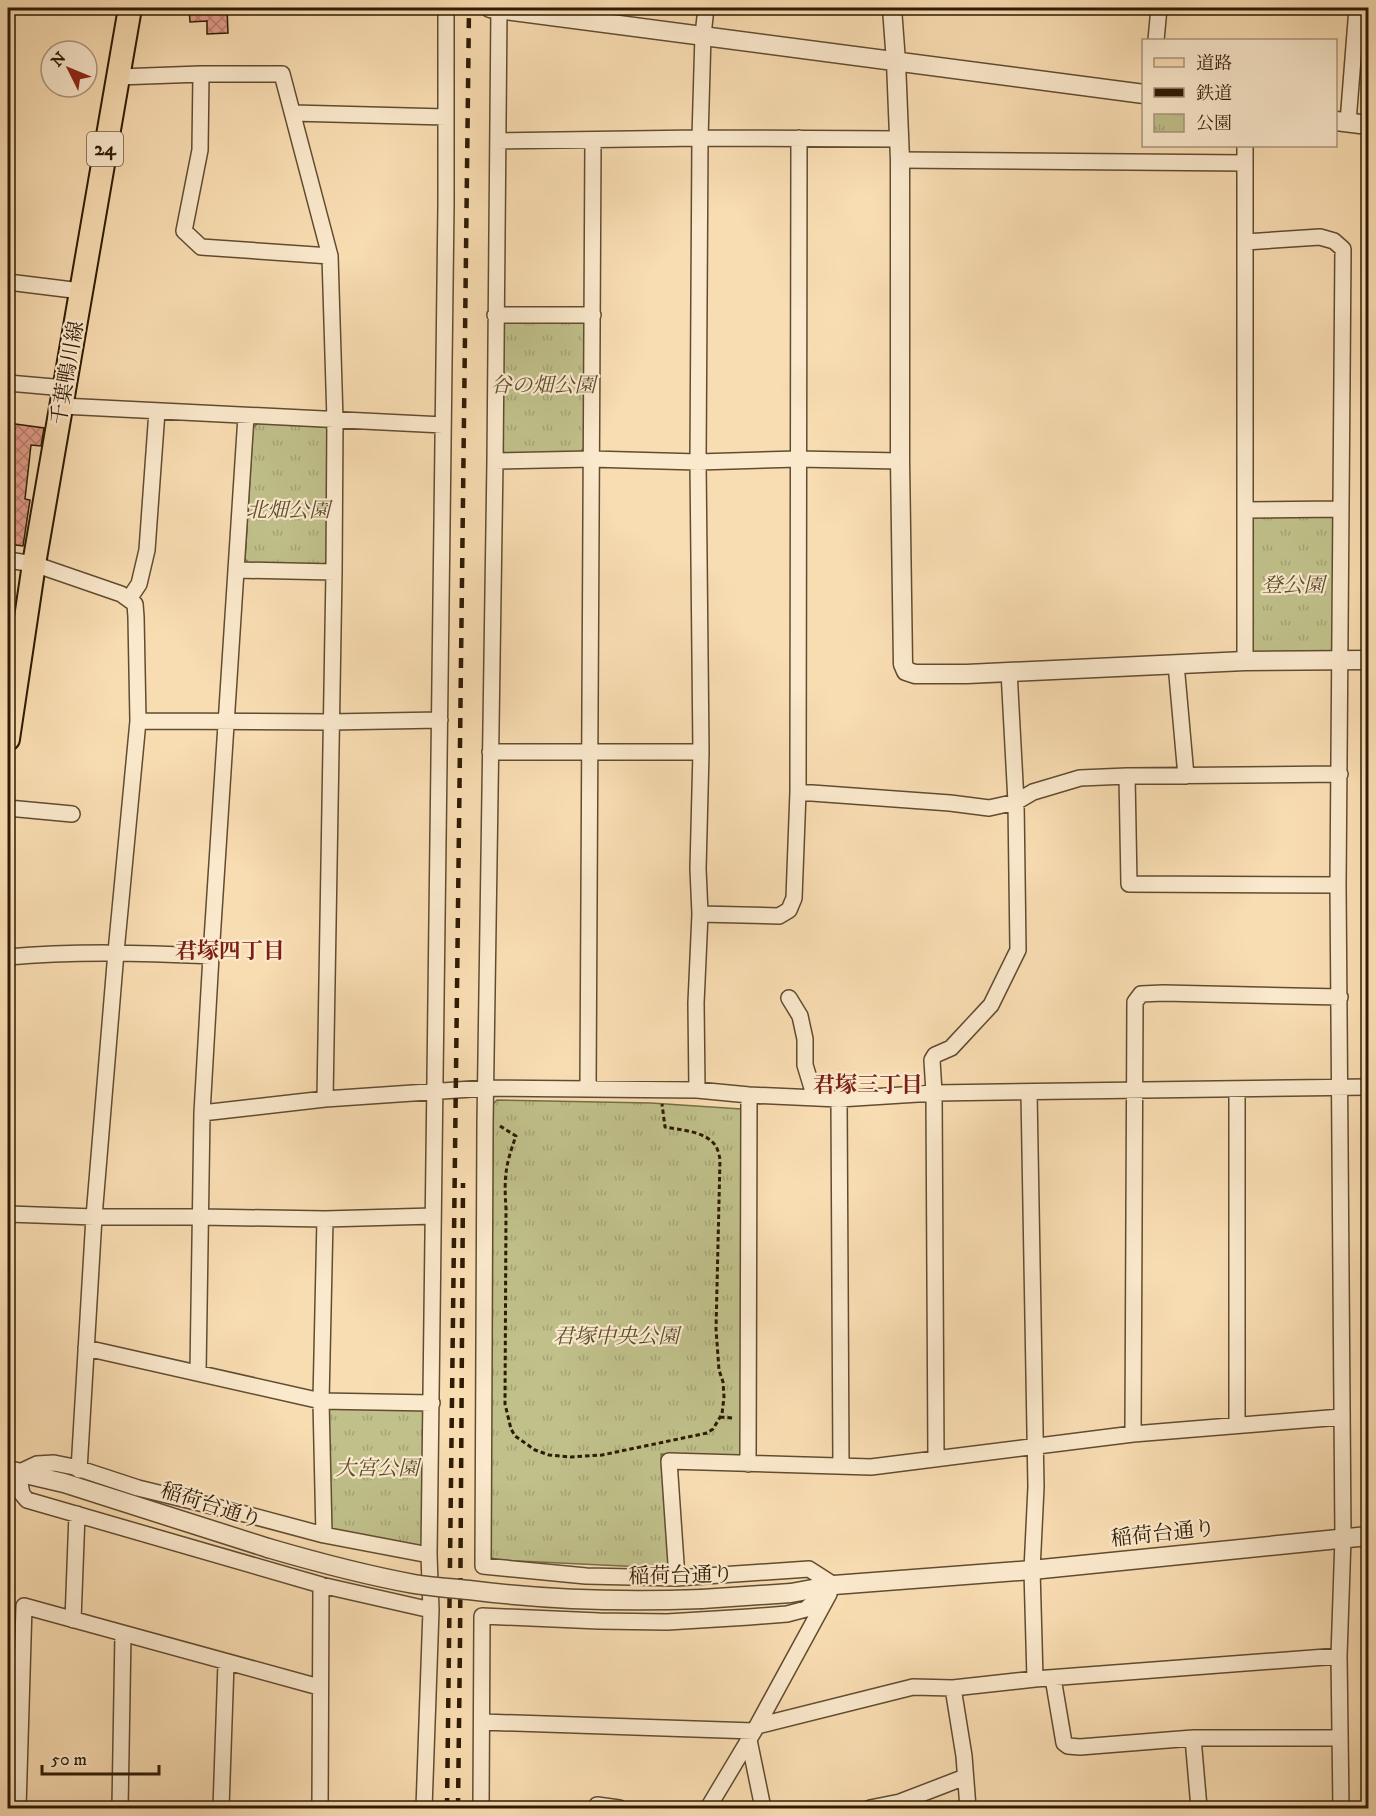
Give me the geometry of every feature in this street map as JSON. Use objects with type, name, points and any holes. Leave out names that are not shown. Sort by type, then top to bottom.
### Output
[{"type":"main road","name":"千葉鴨川線","points":[[8,739],[13,665],[64,397],[130,8]]},
{"type":"street","points":[[424,1809],[431,1610],[429,1555],[440,720],[446,8]]},
{"type":"street","points":[[834,1585],[809,1569],[677,1578],[586,1576],[483,1566],[485,1124],[498,141],[496,8],[1142,94]]},
{"type":"street","points":[[697,1090],[696,1004],[700,914],[698,858],[701,752],[698,462],[700,138],[706,8]]},
{"type":"street","points":[[892,8],[900,139],[900,460],[903,664],[906,671],[915,674],[967,674],[1245,661],[1368,660]]},
{"type":"street","points":[[1156,39],[1159,8]]},
{"type":"street","points":[[1357,8],[1342,121],[1368,125]]},
{"type":"street","points":[[201,74],[200,150],[184,231],[201,247],[330,256]]},
{"type":"street","points":[[118,77],[282,74],[330,256],[335,420],[325,1099]]},
{"type":"street","points":[[293,113],[446,117]]},
{"type":"street","points":[[498,141],[700,138],[900,139]]},
{"type":"street","points":[[700,914],[779,916],[789,910],[794,898],[798,792],[799,138]]},
{"type":"street","points":[[588,1089],[592,140]]},
{"type":"street","points":[[1245,147],[1245,661]]},
{"type":"street","points":[[900,160],[1245,164]]},
{"type":"street","points":[[1245,242],[1320,237],[1334,240],[1343,249],[1338,885],[1343,1538],[1339,1656],[1341,1809]]},
{"type":"street","points":[[8,282],[81,291]]},
{"type":"street","points":[[495,315],[593,315]]},
{"type":"street","points":[[8,382],[64,397],[157,411],[443,425]]},
{"type":"street","points":[[129,599],[139,584],[147,550],[157,411]]},
{"type":"street","points":[[198,1373],[202,1113],[246,416]]},
{"type":"street","points":[[495,461],[900,460]]},
{"type":"street","points":[[1245,510],[1340,509]]},
{"type":"street","points":[[8,560],[34,564],[121,594],[135,604],[138,721],[94,1217],[79,1470]]},
{"type":"street","points":[[237,570],[334,572]]},
{"type":"street","points":[[1176,664],[1186,776]]},
{"type":"street","points":[[936,1459],[932,1060],[935,1055],[951,1048],[991,1005],[1018,950],[1016,802],[1009,671]]},
{"type":"street","points":[[138,721],[440,720]]},
{"type":"street","points":[[490,752],[701,752]]},
{"type":"street","points":[[798,792],[989,808],[1016,802],[1033,792],[1080,778],[1340,774]]},
{"type":"street","points":[[1127,776],[1129,884],[1338,885]]},
{"type":"street","points":[[8,807],[72,814]]},
{"type":"street","points":[[8,957],[116,952],[211,956]]},
{"type":"street","points":[[1133,1434],[1136,1002],[1142,994],[1163,993],[1340,997]]},
{"type":"street","points":[[789,998],[800,1016],[805,1065],[815,1098]]},
{"type":"street","points":[[202,1113],[325,1099],[486,1088],[697,1090],[839,1099],[934,1093],[1368,1087]]},
{"type":"street","points":[[1237,1089],[1237,1425]]},
{"type":"street","points":[[1029,1093],[1036,1487],[1032,1570],[1035,1679]]},
{"type":"street","points":[[748,1464],[749,1095]]},
{"type":"street","points":[[839,1099],[841,1466]]},
{"type":"street","points":[[8,1214],[325,1219],[433,1216]]},
{"type":"street","points":[[324,1535],[321,1401],[325,1219]]},
{"type":"street","points":[[86,1348],[321,1401],[432,1403]]},
{"type":"street","points":[[677,1578],[669,1461],[871,1467],[1133,1434],[1341,1418]]},
{"type":"street","points":[[429,1555],[324,1535],[138,1488],[74,1467],[54,1463],[37,1464],[13,1472],[27,1500],[321,1585],[431,1610]]},
{"type":"street","name":"稲荷台通り","points":[[13,1472],[64,1483],[268,1548],[355,1572],[417,1584],[488,1593],[579,1599],[666,1601],[792,1593],[834,1585],[1032,1570],[1368,1536]]},
{"type":"street","points":[[73,1620],[77,1514]]},
{"type":"street","points":[[320,1809],[321,1585]]},
{"type":"street","points":[[481,1809],[482,1616],[667,1622],[787,1614],[806,1609],[834,1585]]},
{"type":"street","points":[[708,1809],[834,1585]]},
{"type":"street","points":[[18,1809],[24,1606],[319,1687]]},
{"type":"street","points":[[120,1809],[123,1635]]},
{"type":"street","points":[[482,1722],[753,1732],[913,1687],[953,1688],[1035,1679],[1339,1656]]},
{"type":"street","points":[[221,1809],[226,1663]]},
{"type":"street","points":[[1053,1678],[1064,1743],[1068,1746],[1193,1738],[1340,1738]]},
{"type":"street","points":[[953,1688],[964,1756],[968,1809]]},
{"type":"street","points":[[753,1732],[764,1809]]},
{"type":"street","points":[[1193,1738],[1199,1809]]},
{"type":"street","points":[[870,1809],[900,1802],[965,1777]]},
{"type":"street","points":[[597,1804],[620,1809]]},
{"type":"path","points":[[485,1124],[502,1126],[516,1136],[508,1156],[504,1177],[506,1209],[505,1404],[511,1429],[515,1436],[536,1450],[549,1455],[571,1457],[602,1455],[707,1433],[713,1429],[722,1414],[723,1382],[719,1370],[716,1329],[720,1159],[715,1144],[708,1139],[691,1131],[665,1127],[660,1090]]},
{"type":"green space","name":"谷の畑公園","points":[[507,320],[581,321],[586,325],[585,447],[580,452],[506,455],[501,448],[502,325]]},
{"type":"green space","name":"北畑公園","points":[[258,423],[325,427],[329,431],[328,560],[323,565],[250,564],[245,559],[253,428]]},
{"type":"green space","name":"登公園","points":[[1340,509],[1340,661],[1245,661],[1245,510]]},
{"type":"green space","name":"君塚中央公園","points":[[497,1100],[651,1103],[741,1109],[742,1451],[737,1457],[661,1454],[672,1563],[664,1568],[495,1560],[489,1555],[493,1104]]},
{"type":"green space","name":"大宮公園","points":[[321,1401],[432,1403],[429,1555],[324,1535]]},
{"type":"building","points":[[189,8],[227,8],[228,33],[207,34],[207,21],[190,22]]},
{"type":"building","points":[[8,423],[44,428],[41,446],[31,445],[25,499],[30,500],[23,546],[8,544]]},
{"type":"railway","points":[[447,1808],[469,8]]},
{"type":"railway","points":[[458,1808],[463,1183]]},
{"type":"district","name":"君塚四丁目","points":[[230,951]]},
{"type":"district","name":"君塚三丁目","points":[[868,1085]]}]
